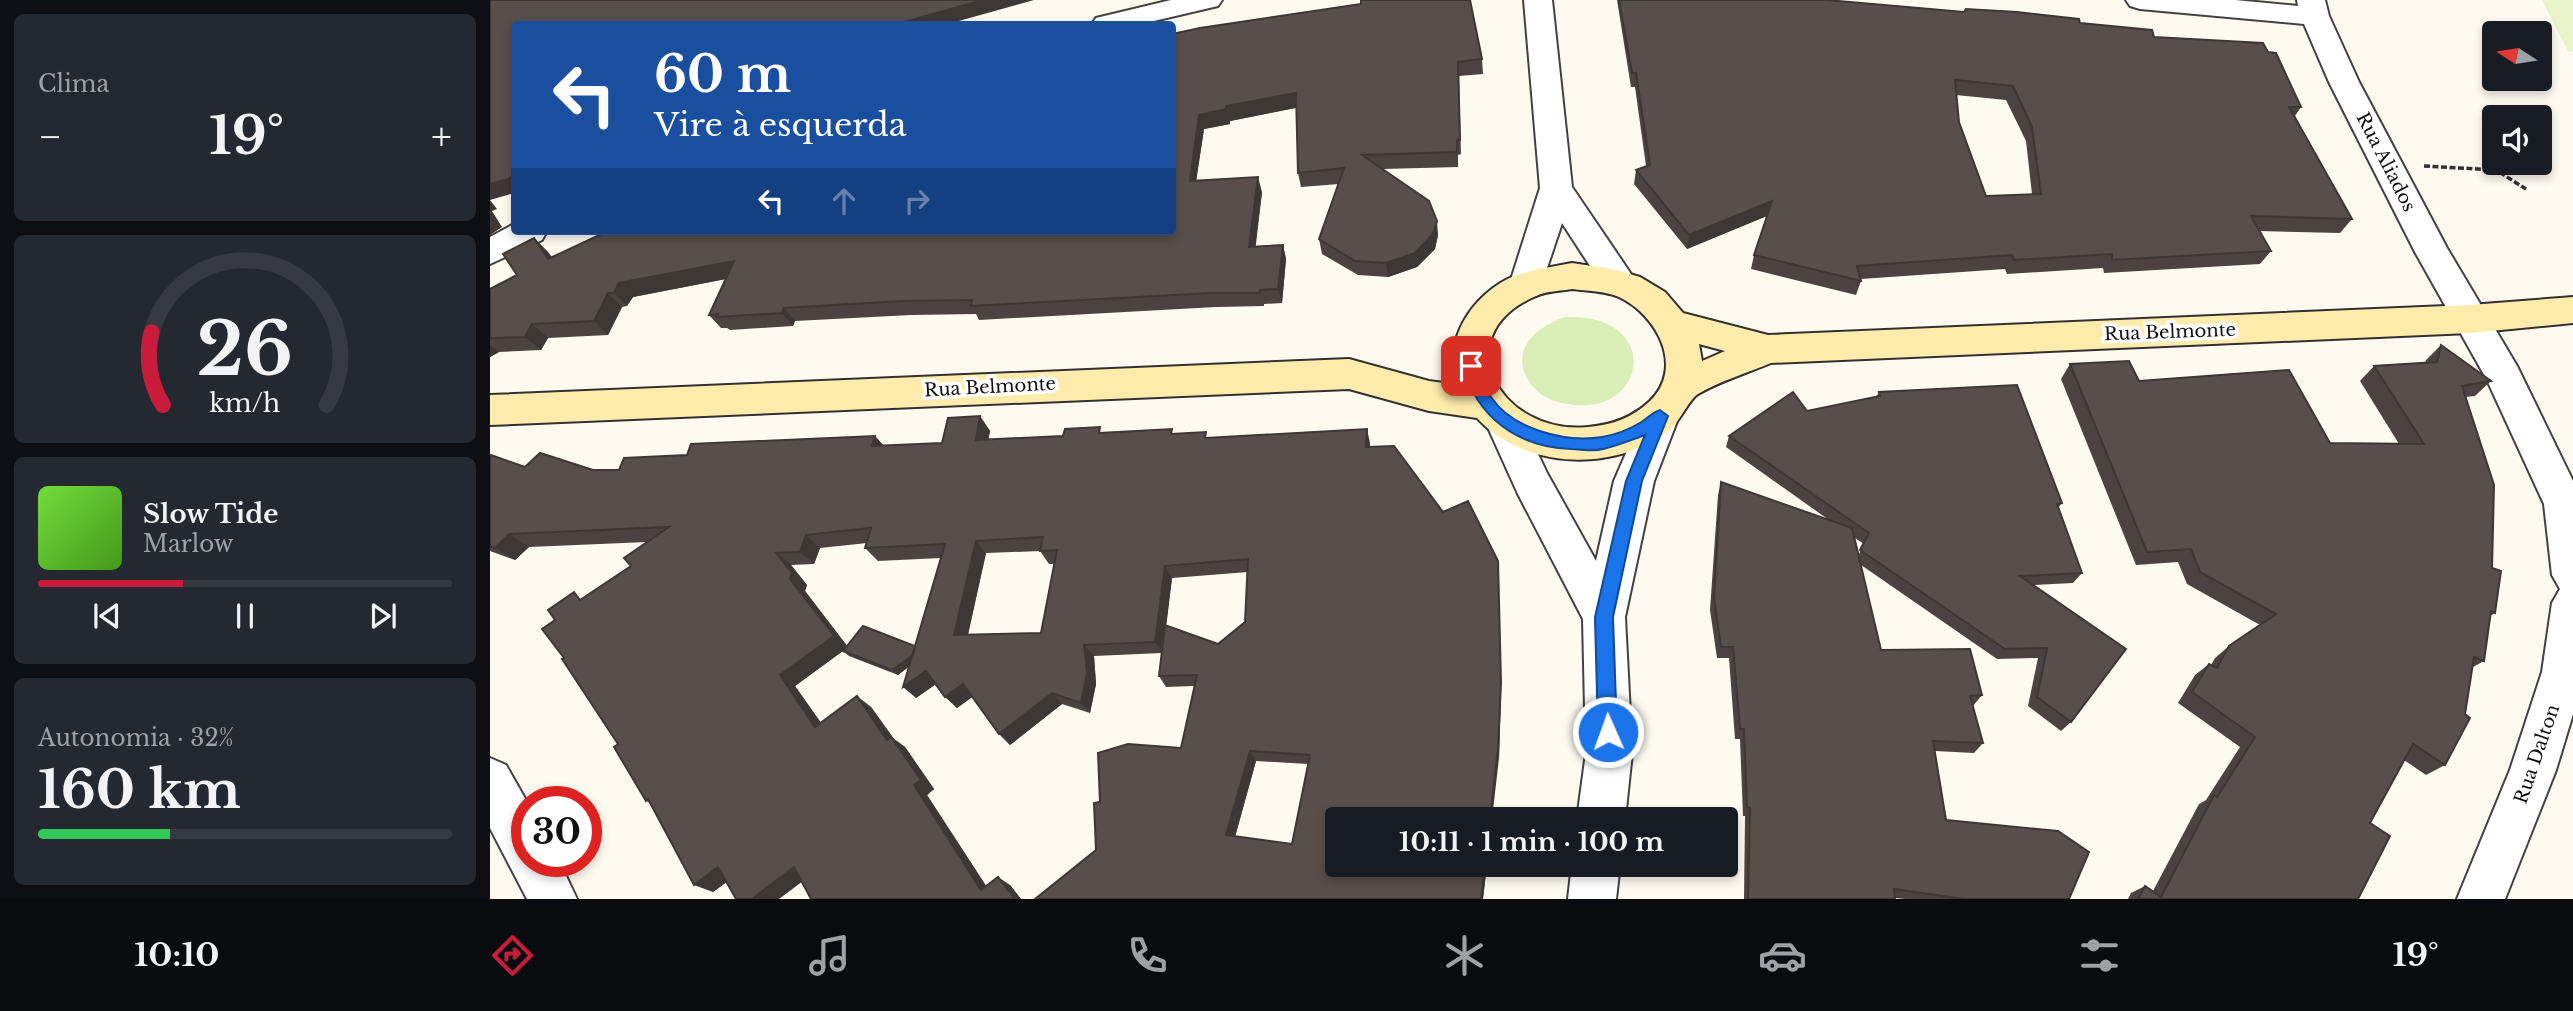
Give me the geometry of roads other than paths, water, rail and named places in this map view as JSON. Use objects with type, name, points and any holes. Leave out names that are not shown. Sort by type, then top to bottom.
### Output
[{"type":"main road","points":[[1572,276],[1619,283],[1651,300],[1674,324],[1685,354],[1671,401],[1643,429],[1601,444],[1551,442],[1526,433],[1496,413],[1476,386],[1471,366],[1472,346],[1479,327],[1490,311],[1507,296],[1527,286],[1572,276]]},
{"type":"main road","name":"Rua Belmonte","points":[[1674,324],[1768,349],[2470,319],[2573,310]]},
{"type":"main road","name":"Rua Belmonte","points":[[1671,401],[1768,349]]},
{"type":"main road","name":"Rua Belmonte","points":[[490,410],[1349,374],[1496,413]]},
{"type":"street","points":[[1119,21],[1208,0]]},
{"type":"street","points":[[1527,286],[1556,188],[1538,0]]},
{"type":"street","points":[[2140,0],[2313,8]]},
{"type":"street","name":"Rua Aliados","points":[[2313,8],[2344,82],[2470,319]]},
{"type":"street","points":[[1556,188],[1619,283]]},
{"type":"street","points":[[490,251],[522,235]]},
{"type":"street","points":[[2470,319],[2504,376],[2564,504],[2573,575]]},
{"type":"street","points":[[1602,807],[1608,753],[1604,617],[1634,481],[1671,401]]},
{"type":"street","points":[[1496,413],[1604,617]]},
{"type":"street","name":"Rua Dalton","points":[[2481,899],[2533,770],[2564,672],[2573,603]]},
{"type":"street","points":[[490,781],[511,820]]},
{"type":"street","points":[[541,877],[553,899]]},
{"type":"street","points":[[1592,899],[1595,877]]}]
